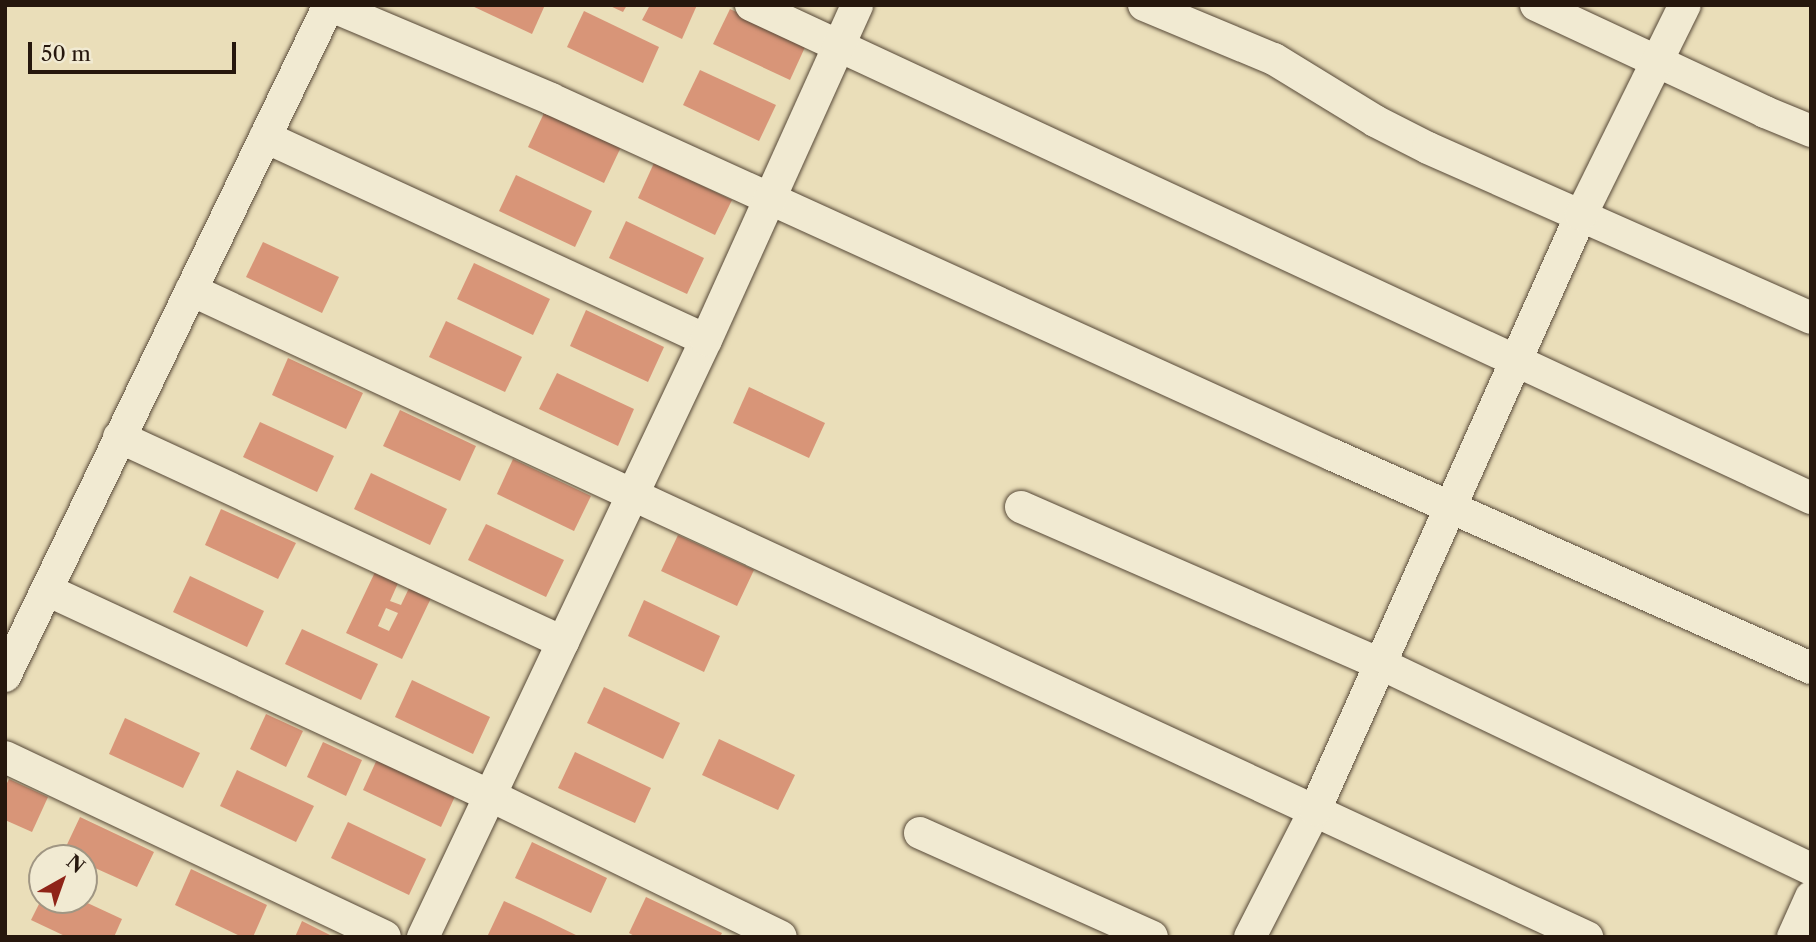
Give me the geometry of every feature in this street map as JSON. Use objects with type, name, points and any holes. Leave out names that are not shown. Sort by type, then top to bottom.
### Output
[{"type":"street","points":[[5,676],[49,591],[119,437],[329,5],[551,99],[1452,508],[1811,667]]},
{"type":"street","points":[[751,5],[1811,498]]},
{"type":"street","points":[[423,937],[706,340],[857,5]]},
{"type":"street","points":[[1143,5],[1274,59],[1375,121],[1428,148],[1811,318]]},
{"type":"street","points":[[1536,5],[1657,63],[1811,131]]},
{"type":"street","points":[[1250,937],[1315,810],[1581,215],[1685,5]]},
{"type":"street","points":[[265,137],[706,340]]},
{"type":"street","points":[[191,290],[1587,937]]},
{"type":"street","points":[[119,437],[563,642]]},
{"type":"street","points":[[1021,507],[1381,664],[1811,869]]},
{"type":"street","points":[[49,591],[491,796],[781,937]]},
{"type":"street","points":[[5,757],[385,937]]},
{"type":"street","points":[[920,834],[1152,937]]},
{"type":"street","points":[[1793,937],[1811,897]]},
{"type":"building","points":[[470,5],[545,5],[532,34]]},
{"type":"building","points":[[608,5],[627,5],[623,12]]},
{"type":"building","points":[[650,5],[697,5],[682,39],[642,20]]},
{"type":"building","points":[[730,9],[806,45],[790,80],[713,44]]},
{"type":"building","points":[[584,11],[659,47],[643,83],[567,47]]},
{"type":"building","points":[[700,70],[776,105],[759,141],[683,105]]},
{"type":"building","points":[[545,111],[621,147],[604,183],[528,147]]},
{"type":"building","points":[[654,163],[732,200],[715,235],[638,198]]},
{"type":"building","points":[[516,175],[592,211],[575,247],[499,211]]},
{"type":"building","points":[[626,221],[704,258],[687,294],[609,258]]},
{"type":"building","points":[[263,242],[339,277],[322,313],[246,277]]},
{"type":"building","points":[[474,263],[550,299],[533,335],[457,299]]},
{"type":"building","points":[[586,310],[664,347],[648,382],[570,346]]},
{"type":"building","points":[[446,321],[522,357],[505,392],[429,357]]},
{"type":"building","points":[[288,358],[363,393],[346,429],[272,395]]},
{"type":"building","points":[[557,373],[634,409],[618,446],[539,409]]},
{"type":"building","points":[[749,387],[825,423],[809,458],[733,423]]},
{"type":"building","points":[[400,410],[476,446],[460,481],[383,446]]},
{"type":"building","points":[[260,422],[334,456],[317,492],[243,457]]},
{"type":"building","points":[[513,459],[591,496],[574,531],[497,494]]},
{"type":"building","points":[[371,473],[447,509],[430,545],[354,509]]},
{"type":"building","points":[[221,509],[296,543],[278,579],[205,545]]},
{"type":"building","points":[[486,524],[564,560],[546,597],[468,560]]},
{"type":"building","points":[[678,535],[754,570],[737,606],[661,571]]},
{"type":"building","points":[[376,570],[399,581],[390,601],[401,605],[410,586],[432,596],[402,659],[346,633]],"holes":[[[386,608],[398,613],[389,631],[378,626]]]},
{"type":"building","points":[[190,576],[264,611],[247,647],[173,612]]},
{"type":"building","points":[[644,600],[720,636],[704,672],[628,636]]},
{"type":"building","points":[[302,629],[378,664],[361,700],[285,664]]},
{"type":"building","points":[[412,680],[490,717],[473,754],[395,717]]},
{"type":"building","points":[[604,687],[680,723],[663,759],[587,723]]},
{"type":"building","points":[[266,714],[303,731],[286,767],[250,749]]},
{"type":"building","points":[[125,718],[200,753],[183,788],[109,754]]},
{"type":"building","points":[[719,739],[795,775],[778,810],[702,775]]},
{"type":"building","points":[[323,742],[362,760],[346,796],[307,777]]},
{"type":"building","points":[[575,752],[651,788],[635,823],[558,788]]},
{"type":"building","points":[[379,755],[457,792],[441,827],[363,790]]},
{"type":"building","points":[[237,770],[314,806],[296,842],[220,806]]},
{"type":"building","points":[[9,779],[48,797],[32,832],[5,820],[5,787]]},
{"type":"building","points":[[80,817],[154,852],[137,887],[98,869],[98,844],[67,844]]},
{"type":"building","points":[[348,822],[426,859],[409,895],[331,858]]},
{"type":"building","points":[[532,842],[607,878],[591,913],[515,878]]},
{"type":"building","points":[[191,869],[267,905],[253,937],[242,937],[175,905]]},
{"type":"building","points":[[646,897],[722,933],[720,937],[636,937],[629,933]]},
{"type":"building","points":[[504,901],[541,918],[580,937],[487,937]]},
{"type":"building","points":[[98,908],[122,919],[114,937],[67,937],[31,920],[34,914],[98,914]]},
{"type":"building","points":[[302,921],[334,937],[295,937]]}]
